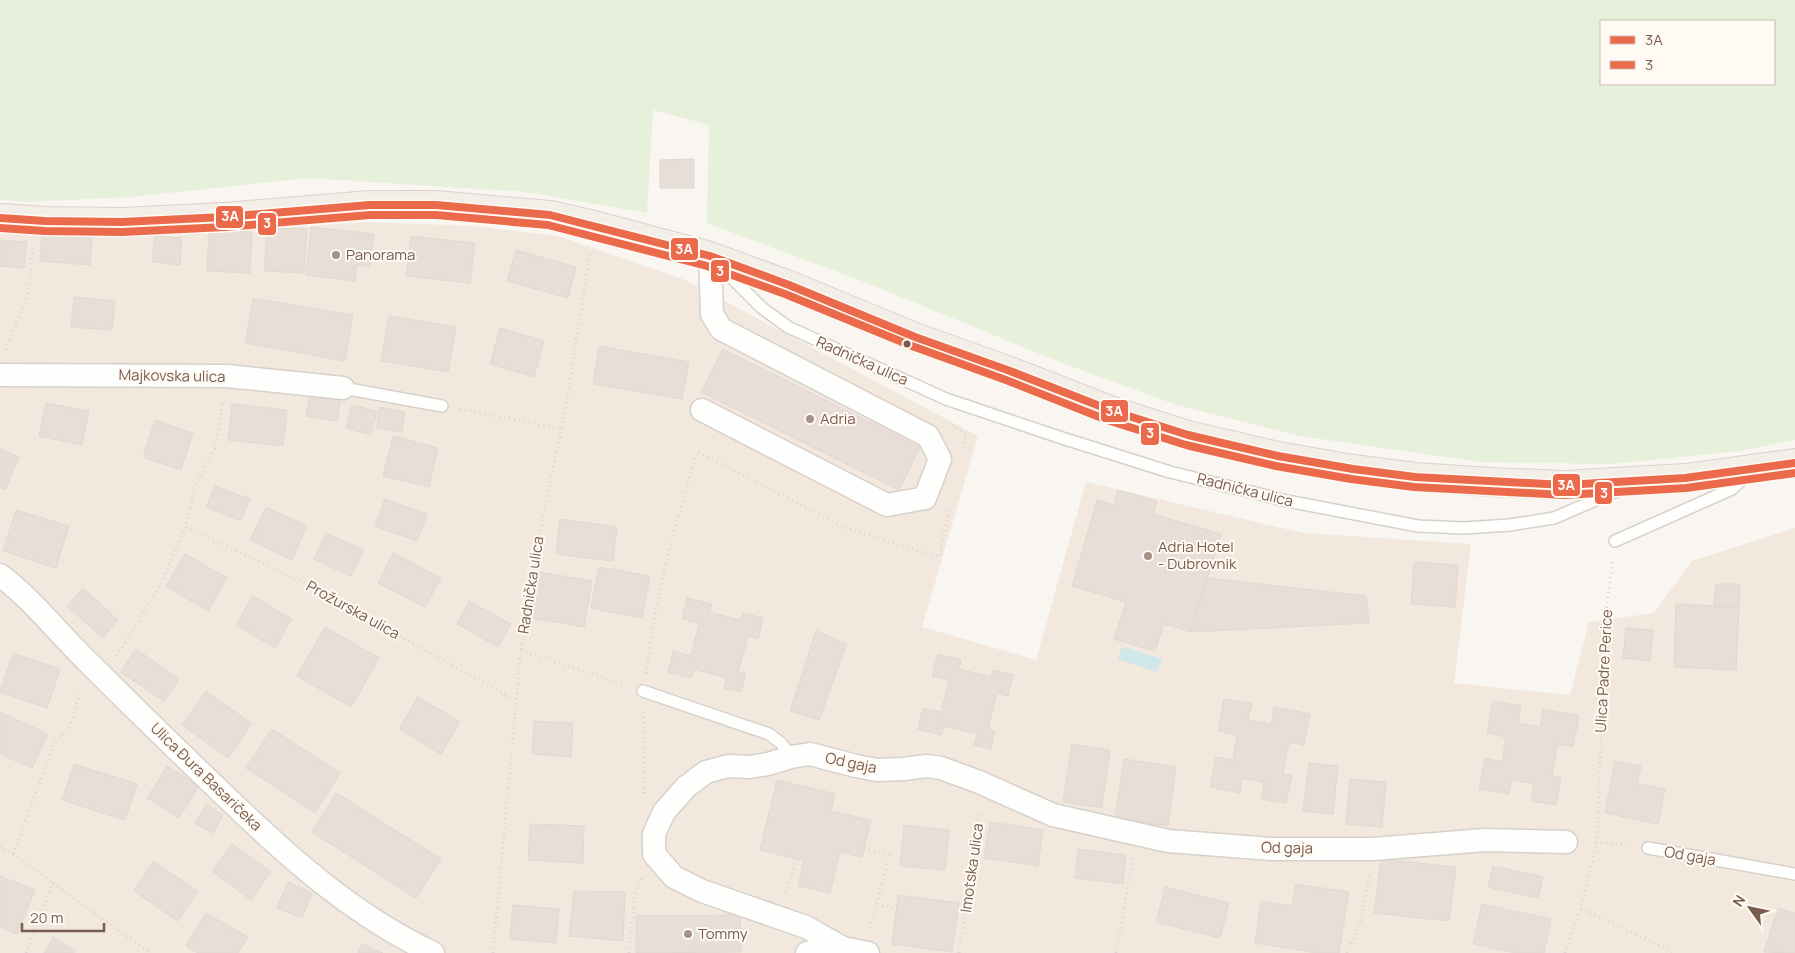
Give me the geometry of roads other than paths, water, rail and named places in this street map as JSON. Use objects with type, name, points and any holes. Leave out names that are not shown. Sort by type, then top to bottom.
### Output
[{"type":"main road","points":[[0,218],[122,222],[224,217],[370,205],[436,205],[550,215],[710,256],[789,285],[916,337],[1110,410],[1188,435],[1278,456],[1415,477],[1564,485],[1685,478],[1795,464]]},
{"type":"street","points":[[702,410],[887,505],[925,498],[940,459],[928,436],[721,329],[712,314],[710,256]]},
{"type":"street","name":"Majkovska ulica","points":[[2,367],[227,376],[343,388]]},
{"type":"street","name":"Ulica Đura Basaričeka","points":[[0,575],[14,585],[104,678],[254,824],[315,877],[364,914],[413,944],[433,953]]},
{"type":"street","name":"Od gaja","points":[[858,951],[815,931],[702,892],[674,877],[654,844],[664,812],[686,787],[706,772],[728,766],[750,767],[768,764],[810,754],[877,770],[926,766],[941,768],[979,782],[1053,815],[1137,835],[1168,840],[1272,849],[1373,849],[1485,840],[1566,842]]},
{"type":"street","points":[[807,953],[858,951]]},
{"type":"lane","name":"Radnička ulica","points":[[710,256],[762,308],[788,327],[946,399],[1170,472],[1287,501],[1418,526],[1473,528],[1510,525],[1554,518],[1638,482]]},
{"type":"lane","points":[[343,388],[442,406]]},
{"type":"lane","points":[[1615,541],[1732,489],[1753,469]]},
{"type":"lane","points":[[643,691],[769,734],[781,743],[791,757]]},
{"type":"lane","name":"Od gaja","points":[[1648,848],[1795,874]]},
{"type":"water","points":[[1122,646],[1162,659],[1157,672],[1118,659]]},
{"type":"place","name":"Panorama","points":[[336,255]]},
{"type":"place","name":"Adria","points":[[810,419]]},
{"type":"place","name":"Adria Hotel - Dubrovnik","points":[[1148,556]]},
{"type":"place","name":"Tommy","points":[[688,934]]}]
